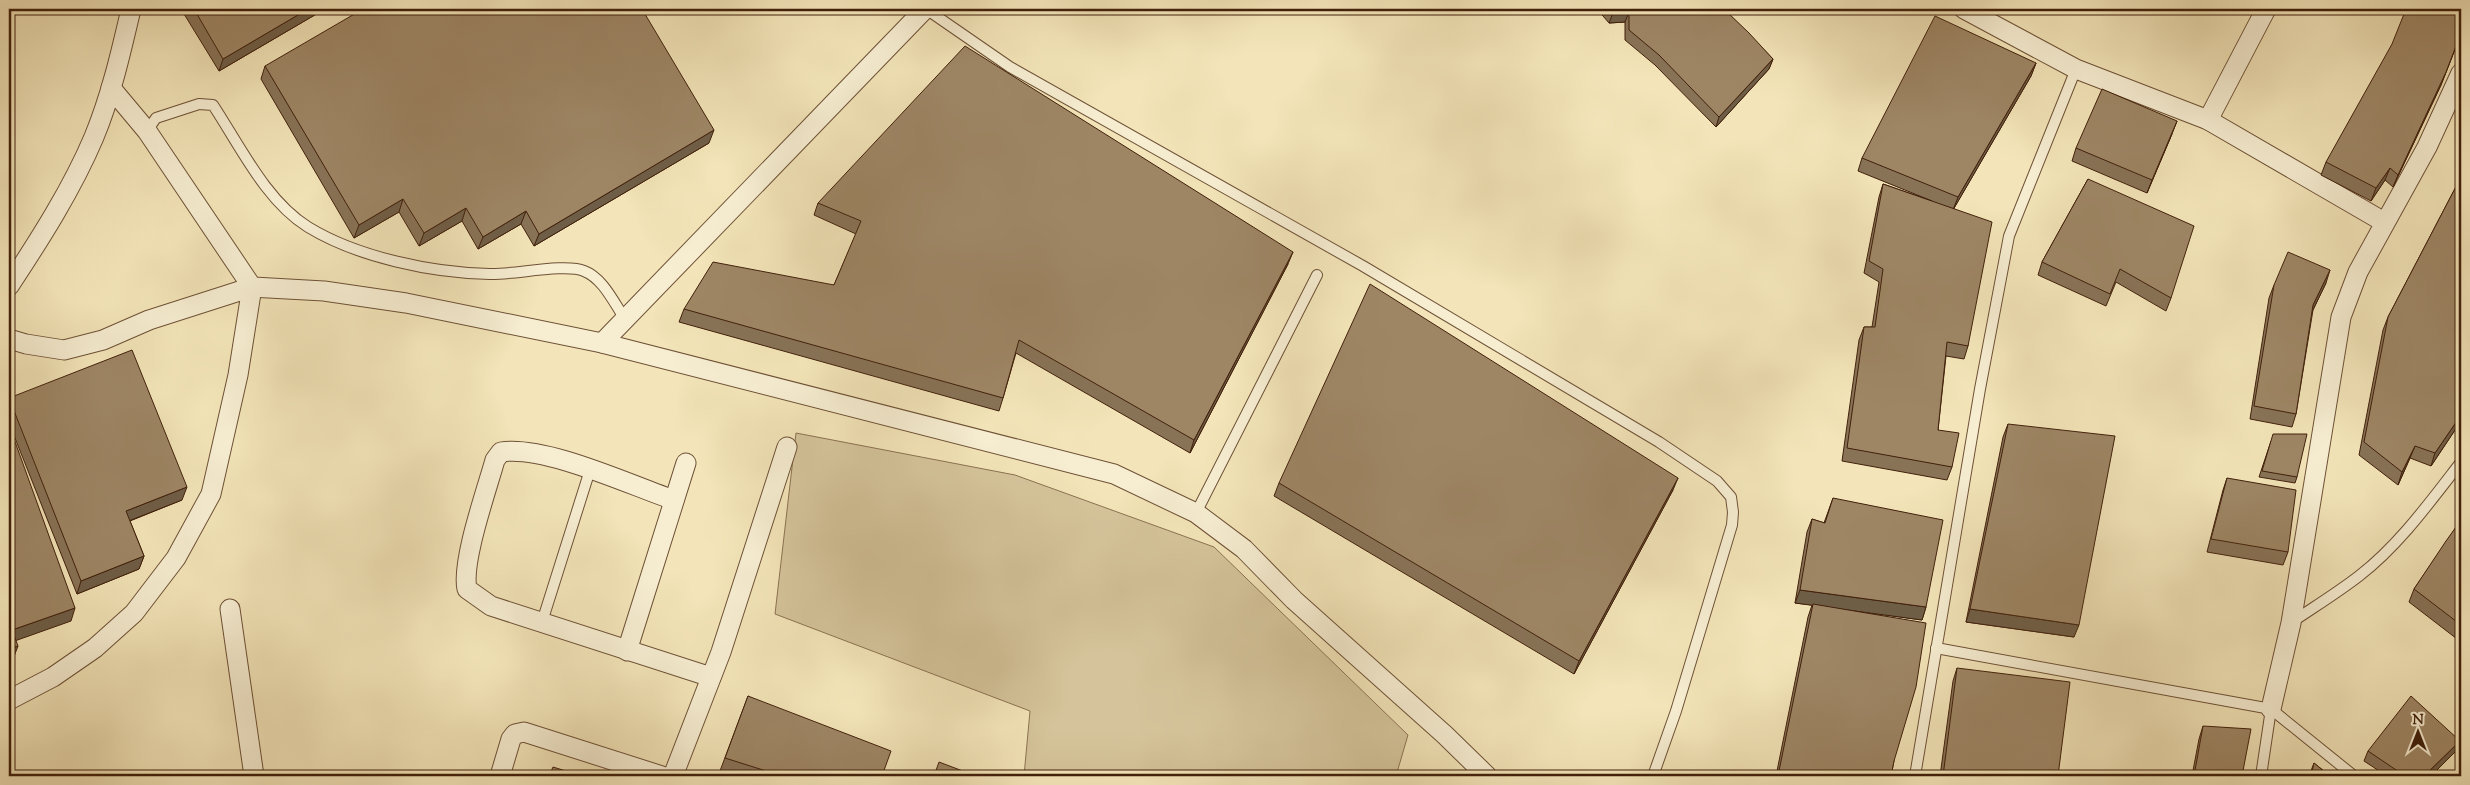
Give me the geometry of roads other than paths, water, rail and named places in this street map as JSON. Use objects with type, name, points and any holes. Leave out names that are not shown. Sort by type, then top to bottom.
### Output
[{"type":"street","points":[[9,286],[45,230],[89,146],[111,88],[131,9]]},
{"type":"street","points":[[602,343],[926,9]]},
{"type":"street","points":[[1964,9],[2076,69],[2208,120],[2384,222]]},
{"type":"street","points":[[2208,120],[2266,9]]},
{"type":"street","points":[[2271,709],[2291,623],[2341,317],[2358,272],[2427,147],[2461,73]]},
{"type":"street","points":[[9,700],[53,677],[95,648],[134,612],[176,558],[211,494],[238,375],[252,286],[147,131],[111,88]]},
{"type":"street","points":[[9,339],[26,344],[64,350],[103,340],[149,320],[252,286],[324,290],[406,303],[602,343],[1114,474],[1196,513],[1244,549],[1294,600],[1445,735],[1486,776]]},
{"type":"street","points":[[673,776],[722,652],[787,447]]},
{"type":"street","points":[[674,500],[543,454],[512,450],[501,452],[495,460],[477,524],[465,579],[467,589],[491,606],[711,677]]},
{"type":"street","points":[[627,651],[686,463]]},
{"type":"street","points":[[230,608],[254,776]]},
{"type":"street","points":[[500,776],[511,739],[515,734],[524,732],[662,776]]},
{"type":"lane","points":[[926,9],[1010,67],[1363,266],[1659,442],[1717,480],[1731,497],[1732,525],[1676,711],[1653,776]]},
{"type":"lane","points":[[1915,776],[1995,302],[2009,236],[2076,69]]},
{"type":"lane","points":[[147,131],[156,118],[199,104],[213,106],[270,193],[307,227],[357,250],[426,268],[490,274],[568,268],[584,271],[598,280],[625,319]]},
{"type":"lane","points":[[1196,513],[1317,275]]},
{"type":"lane","points":[[2291,623],[2359,576],[2388,549],[2419,516],[2461,462]]},
{"type":"lane","points":[[542,622],[590,470]]},
{"type":"lane","points":[[1936,648],[2271,709],[2354,776]]},
{"type":"lane","points":[[2261,776],[2271,709]]}]
